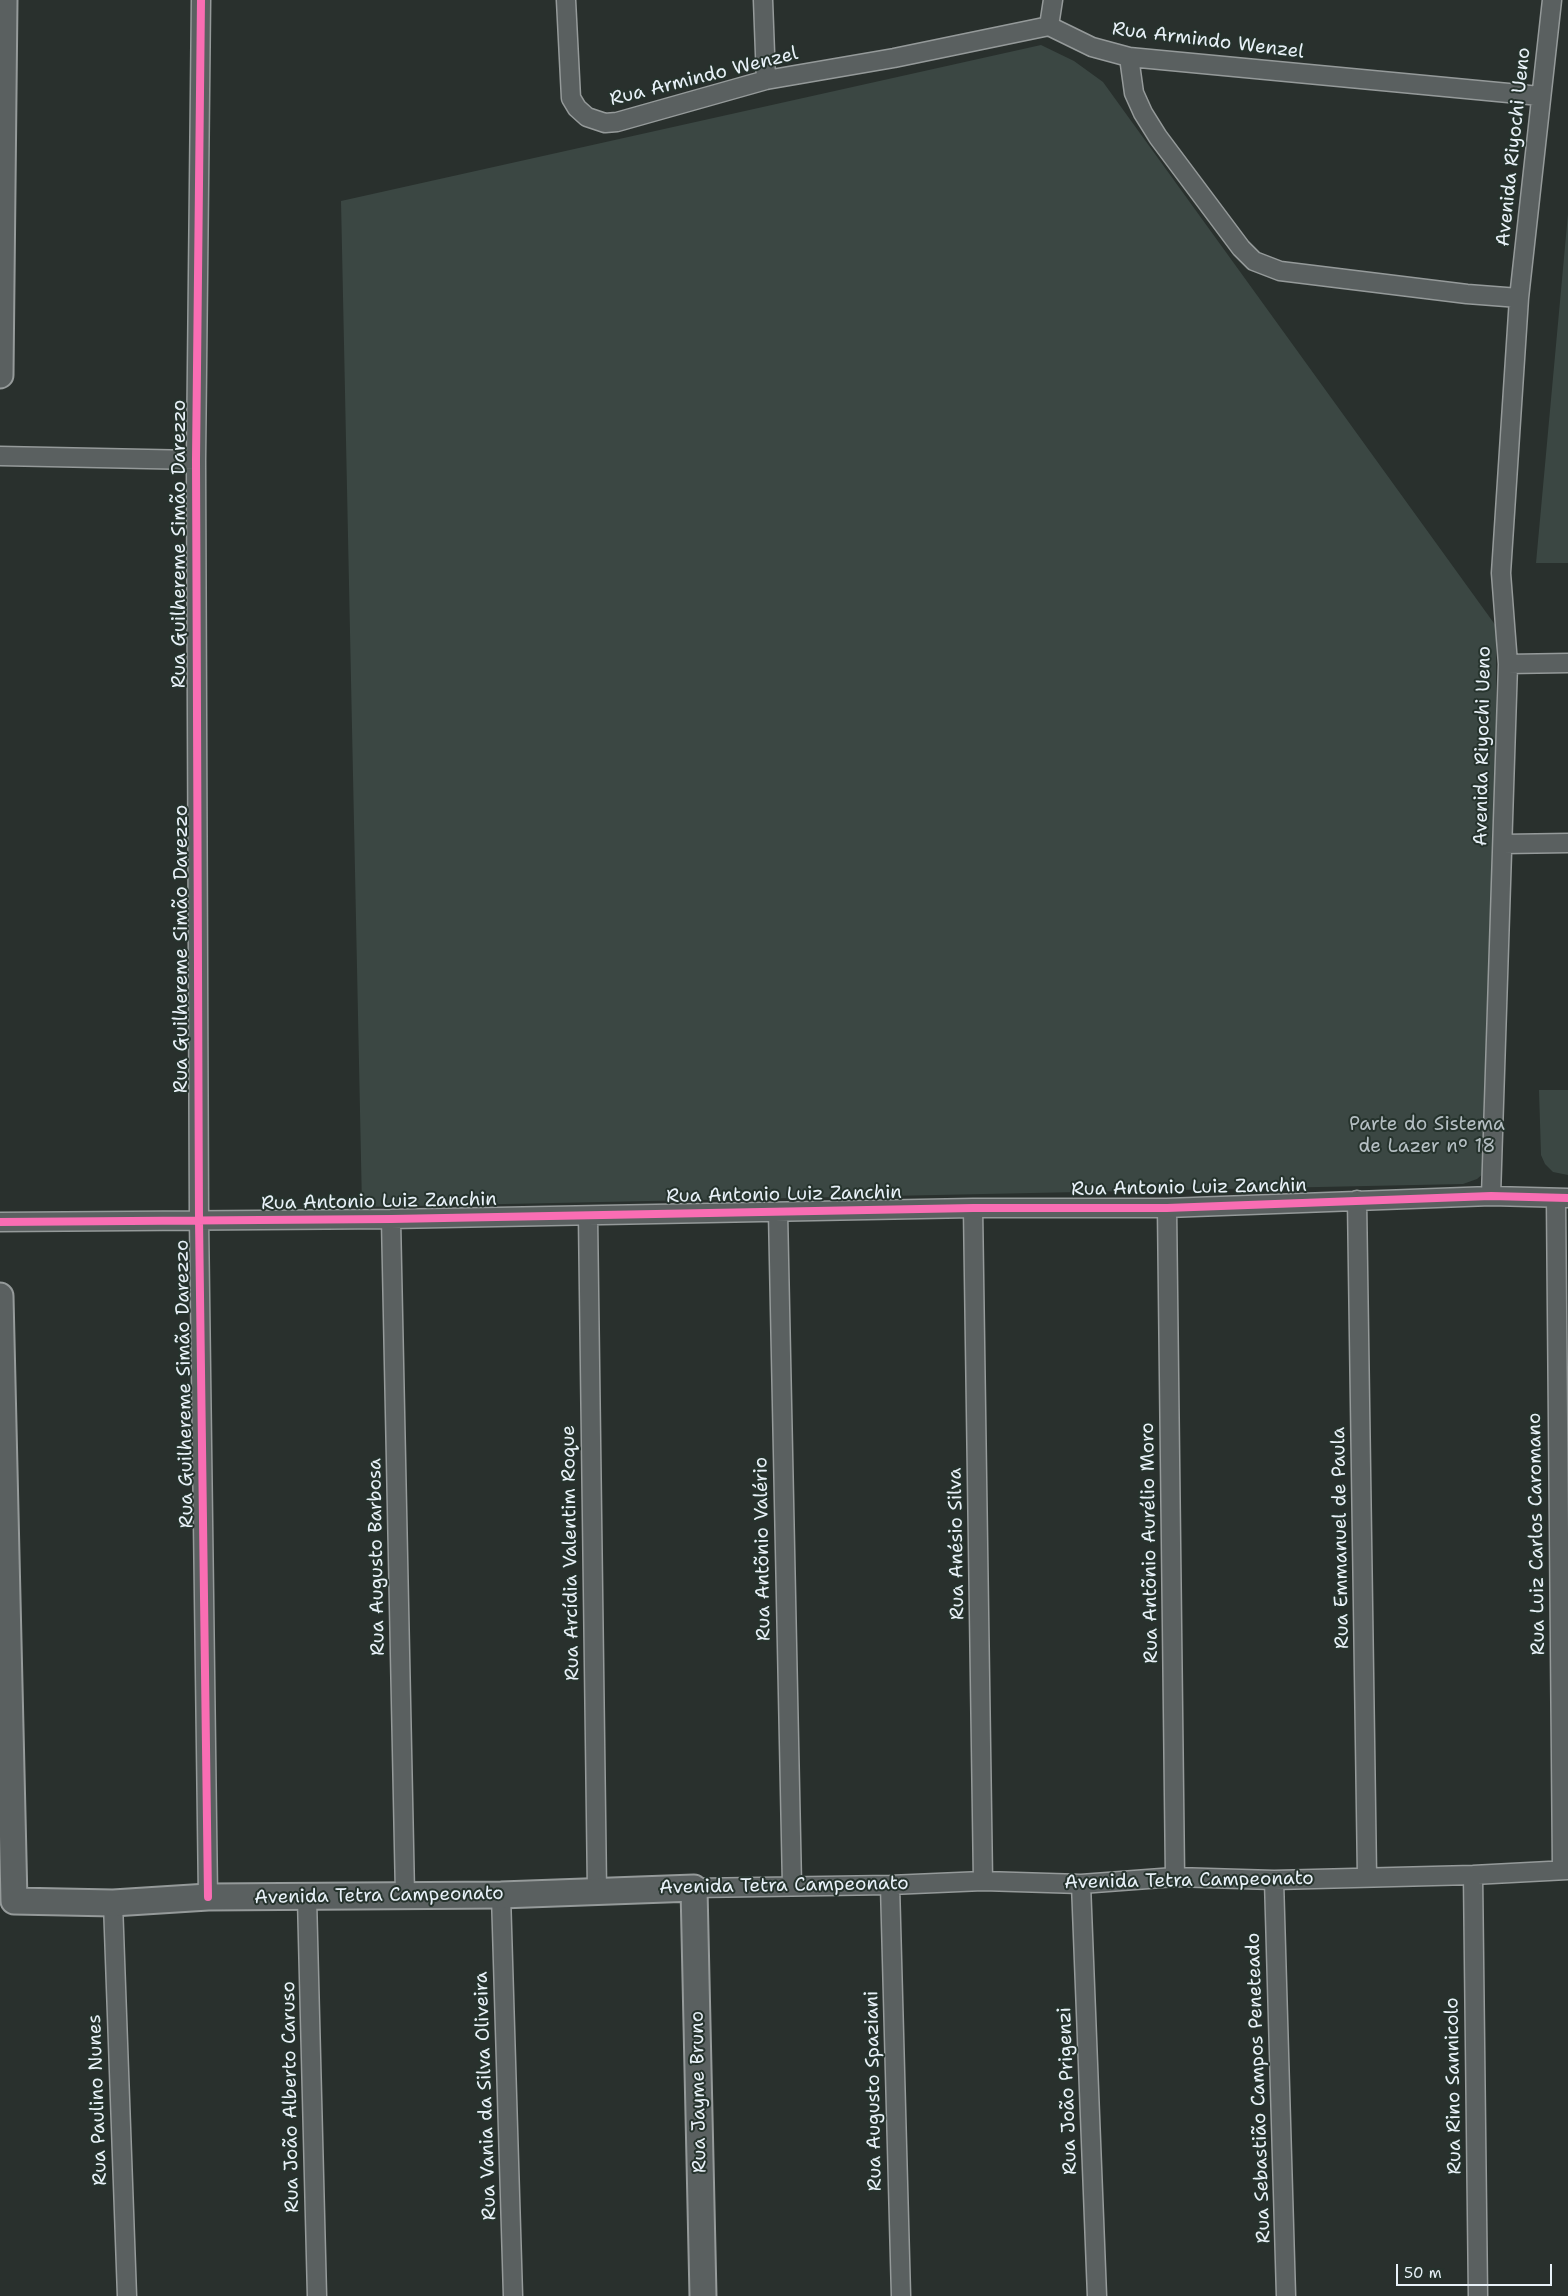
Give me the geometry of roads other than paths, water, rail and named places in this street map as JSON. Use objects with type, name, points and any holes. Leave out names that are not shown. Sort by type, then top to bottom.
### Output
[{"type":"main road","points":[[0,375],[4,0]]},
{"type":"main road","points":[[0,1296],[7,1901]]},
{"type":"main road","name":"Avenida Tetra Campeonato","points":[[7,1901],[113,1903],[208,1897],[307,1898],[501,1895],[597,1890],[694,1888]]},
{"type":"main road","name":"Rua Jayme Bruno","points":[[694,1888],[703,2296]]},
{"type":"street","name":"Rua Guilhereme Simão Darezzo","points":[[201,0],[196,460],[199,1220],[208,1897]]},
{"type":"street","name":"Rua Armindo Wenzel","points":[[566,0],[569,91],[574,103],[587,117],[605,123],[617,122],[766,80],[894,58],[1049,26],[1092,47],[1129,57],[1540,96]]},
{"type":"street","points":[[763,0],[766,80]]},
{"type":"street","points":[[1049,26],[1053,0]]},
{"type":"street","name":"Avenida Riyochi Ueno","points":[[1491,1196],[1504,844],[1508,664],[1501,573],[1519,298],[1552,0]]},
{"type":"street","points":[[1129,57],[1134,93],[1143,113],[1158,137],[1241,248],[1254,261],[1280,271],[1467,294],[1519,298]]},
{"type":"street","points":[[0,456],[196,460]]},
{"type":"street","points":[[1508,664],[1568,663]]},
{"type":"street","points":[[1504,844],[1568,843]]},
{"type":"street","name":"Rua Antonio Luiz Zanchin","points":[[0,1222],[391,1219],[973,1208],[1167,1208],[1491,1196],[1562,1198]]},
{"type":"street","name":"Rua Luiz Carlos Caromano","points":[[1562,1198],[1565,1870]]},
{"type":"street","name":"Rua Emmanuel de Paula","points":[[1358,1200],[1367,1876]]},
{"type":"street","name":"Rua Anésio Silva","points":[[973,1208],[983,1881]]},
{"type":"street","name":"Rua Antõnio Aurélio Moro","points":[[1167,1208],[1175,1878]]},
{"type":"street","name":"Rua Antõnio Valério","points":[[778,1212],[792,1886]]},
{"type":"street","name":"Rua Arcídia Valentim Roque","points":[[588,1216],[597,1890]]},
{"type":"street","name":"Rua Augusto Barbosa","points":[[391,1219],[405,1895]]},
{"type":"street","name":"Avenida Tetra Campeonato","points":[[694,1888],[890,1885],[983,1881],[1082,1884],[1175,1878],[1274,1880],[1367,1876],[1473,1875],[1565,1870]]},
{"type":"street","name":"Rua Rino Sannicolo","points":[[1473,1875],[1478,2296]]},
{"type":"street","name":"Rua Sebastião Campos Peneteado","points":[[1274,1880],[1286,2296]]},
{"type":"street","name":"Rua João Prigenzi","points":[[1082,1884],[1097,2296]]},
{"type":"street","name":"Rua Augusto Spaziani","points":[[890,1885],[901,2296]]},
{"type":"street","name":"Rua Vania da Silva Oliveira","points":[[501,1895],[513,2296]]},
{"type":"street","name":"Rua João Alberto Caruso","points":[[307,1898],[317,2296]]},
{"type":"street","name":"Rua Paulino Nunes","points":[[113,1903],[127,2296]]},
{"type":"park label","name":"Parte do Sistema de Lazer nº 18","points":[[1427,1136]]}]
